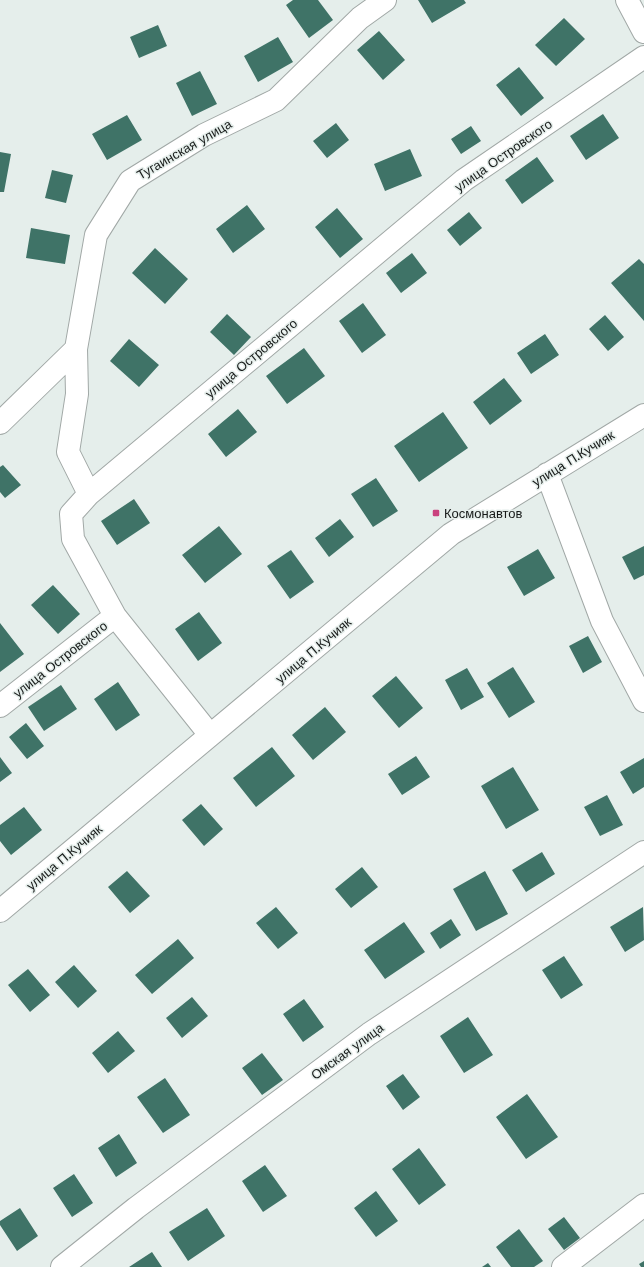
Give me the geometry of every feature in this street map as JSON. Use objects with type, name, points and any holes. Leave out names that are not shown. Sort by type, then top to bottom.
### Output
[{"type":"street","name":"Тугаинская улица","points":[[90,494],[68,452],[77,394],[76,349],[96,235],[130,181],[204,135],[276,100],[360,18],[385,0]]},
{"type":"street","points":[[627,0],[644,32]]},
{"type":"street","name":"улица Островского","points":[[0,706],[115,616],[73,539],[71,514],[90,494],[464,180],[644,57]]},
{"type":"street","points":[[0,423],[76,349]]},
{"type":"street","name":"улица П.Кучияк","points":[[0,911],[451,534],[644,415]]},
{"type":"street","points":[[547,474],[602,621],[644,701]]},
{"type":"street","points":[[115,616],[210,735]]},
{"type":"street","name":"Омская улица","points":[[62,1267],[136,1208],[370,1034],[644,852]]},
{"type":"street","points":[[563,1267],[644,1205]]},
{"type":"building","points":[[293,0],[318,0],[333,20],[309,38],[286,5]]},
{"type":"building","points":[[418,0],[464,0],[466,3],[432,23]]},
{"type":"building","points":[[564,18],[585,39],[556,66],[535,45]]},
{"type":"building","points":[[158,25],[167,46],[139,58],[130,37]]},
{"type":"building","points":[[379,31],[405,60],[383,80],[357,50]]},
{"type":"building","points":[[278,37],[293,62],[258,82],[244,56]]},
{"type":"building","points":[[519,67],[544,98],[521,116],[496,85]]},
{"type":"building","points":[[200,71],[217,104],[192,116],[176,83]]},
{"type":"building","points":[[603,114],[619,138],[586,160],[570,136]]},
{"type":"building","points":[[127,115],[142,140],[107,160],[92,134]]},
{"type":"building","points":[[336,123],[349,140],[327,158],[313,141]]},
{"type":"building","points":[[471,126],[481,141],[461,154],[451,139]]},
{"type":"building","points":[[410,149],[422,176],[385,191],[374,164]]},
{"type":"building","points":[[0,152],[11,154],[4,192],[0,192]]},
{"type":"building","points":[[537,157],[554,181],[522,204],[505,180]]},
{"type":"building","points":[[52,170],[73,175],[66,203],[45,198]]},
{"type":"building","points":[[247,205],[265,229],[233,253],[216,229]]},
{"type":"building","points":[[337,208],[363,239],[340,258],[315,227]]},
{"type":"building","points":[[469,212],[482,228],[460,246],[447,230]]},
{"type":"building","points":[[31,228],[70,235],[65,264],[26,258]]},
{"type":"building","points":[[155,248],[188,279],[165,304],[132,273]]},
{"type":"building","points":[[412,253],[427,273],[401,293],[386,273]]},
{"type":"building","points":[[639,259],[644,264],[644,321],[611,283]]},
{"type":"building","points":[[363,303],[386,335],[362,353],[339,321]]},
{"type":"building","points":[[227,314],[251,337],[234,355],[210,332]]},
{"type":"building","points":[[605,315],[624,337],[608,351],[589,329]]},
{"type":"building","points":[[545,334],[559,355],[531,374],[517,353]]},
{"type":"building","points":[[129,339],[159,365],[139,387],[110,361]]},
{"type":"building","points":[[304,348],[325,376],[287,404],[266,376]]},
{"type":"building","points":[[504,378],[522,401],[490,425],[473,402]]},
{"type":"building","points":[[238,409],[257,432],[226,457],[208,434]]},
{"type":"building","points":[[443,412],[468,448],[419,482],[394,446]]},
{"type":"building","points":[[3,465],[21,485],[5,498],[0,492],[0,467]]},
{"type":"building","points":[[376,478],[398,511],[373,527],[351,494]]},
{"type":"building","points":[[134,499],[150,523],[117,545],[101,521]]},
{"type":"building","points":[[340,519],[354,537],[329,557],[315,538]]},
{"type":"building","points":[[219,526],[242,554],[205,583],[182,555]]},
{"type":"building","points":[[644,546],[644,575],[634,580],[622,557]]},
{"type":"building","points":[[538,549],[555,578],[524,596],[507,567]]},
{"type":"building","points":[[291,550],[314,582],[290,599],[267,566]]},
{"type":"building","points":[[53,585],[80,614],[58,634],[31,605]]},
{"type":"building","points":[[199,612],[222,643],[198,661],[175,629]]},
{"type":"building","points":[[0,623],[24,654],[0,672]]},
{"type":"building","points":[[588,636],[602,662],[583,673],[569,646]]},
{"type":"building","points":[[513,667],[535,702],[509,718],[487,683]]},
{"type":"building","points":[[467,668],[484,697],[461,710],[445,680]]},
{"type":"building","points":[[396,676],[423,708],[399,728],[372,696]]},
{"type":"building","points":[[118,682],[140,715],[116,731],[94,699]]},
{"type":"building","points":[[61,685],[77,709],[44,731],[28,707]]},
{"type":"building","points":[[325,707],[346,732],[313,760],[292,735]]},
{"type":"building","points":[[26,723],[44,746],[27,759],[9,737]]},
{"type":"building","points":[[272,747],[295,776],[256,807],[233,778]]},
{"type":"building","points":[[416,756],[430,777],[402,795],[388,774]]},
{"type":"building","points":[[0,757],[12,773],[0,782]]},
{"type":"building","points":[[644,758],[644,787],[633,794],[620,772]]},
{"type":"building","points":[[513,767],[539,810],[506,829],[481,786]]},
{"type":"building","points":[[607,795],[623,825],[600,836],[584,807]]},
{"type":"building","points":[[201,804],[223,829],[204,846],[182,820]]},
{"type":"building","points":[[24,807],[42,830],[11,855],[0,841],[0,825]]},
{"type":"building","points":[[542,852],[555,874],[526,892],[512,870]]},
{"type":"building","points":[[362,867],[378,887],[351,908],[335,889]]},
{"type":"building","points":[[127,871],[150,896],[130,913],[108,887]]},
{"type":"building","points":[[485,871],[508,914],[476,931],[453,889]]},
{"type":"building","points":[[276,907],[298,933],[278,949],[256,923]]},
{"type":"building","points":[[643,907],[644,940],[625,952],[610,927]]},
{"type":"building","points":[[451,919],[461,935],[440,949],[430,933]]},
{"type":"building","points":[[404,922],[425,952],[385,979],[364,950]]},
{"type":"building","points":[[178,939],[194,958],[152,994],[135,975]]},
{"type":"building","points":[[564,956],[583,985],[561,999],[542,970]]},
{"type":"building","points":[[74,965],[97,991],[78,1008],[55,982]]},
{"type":"building","points":[[28,969],[50,995],[30,1012],[8,985]]},
{"type":"building","points":[[192,997],[208,1016],[182,1038],[166,1018]]},
{"type":"building","points":[[304,999],[324,1027],[303,1042],[283,1014]]},
{"type":"building","points":[[468,1017],[493,1055],[464,1073],[440,1036]]},
{"type":"building","points":[[118,1031],[135,1051],[108,1073],[92,1053]]},
{"type":"building","points":[[262,1053],[283,1080],[262,1095],[242,1068]]},
{"type":"building","points":[[403,1074],[420,1097],[403,1110],[386,1086]]},
{"type":"building","points":[[165,1078],[190,1115],[163,1133],[137,1097]]},
{"type":"building","points":[[527,1094],[558,1137],[526,1159],[496,1117]]},
{"type":"building","points":[[119,1134],[137,1163],[116,1177],[98,1148]]},
{"type":"building","points":[[419,1148],[446,1185],[419,1205],[392,1169]]},
{"type":"building","points":[[265,1165],[287,1196],[263,1212],[242,1181]]},
{"type":"building","points":[[74,1174],[93,1203],[72,1217],[53,1188]]},
{"type":"building","points":[[376,1191],[398,1221],[376,1237],[354,1208]]},
{"type":"building","points":[[20,1208],[38,1236],[17,1251],[0,1225],[0,1221]]},
{"type":"building","points":[[207,1208],[225,1236],[188,1261],[169,1232]]},
{"type":"building","points":[[564,1217],[580,1238],[564,1250],[548,1229]]},
{"type":"building","points":[[519,1229],[543,1261],[534,1267],[511,1267],[496,1247]]},
{"type":"building","points":[[152,1252],[162,1267],[129,1267]]},
{"type":"building","points":[[644,1261],[644,1267],[641,1267],[639,1264]]},
{"type":"building","points":[[488,1263],[491,1267],[482,1267]]},
{"type":"place","name":"Космонавтов","points":[[436,513]]}]
